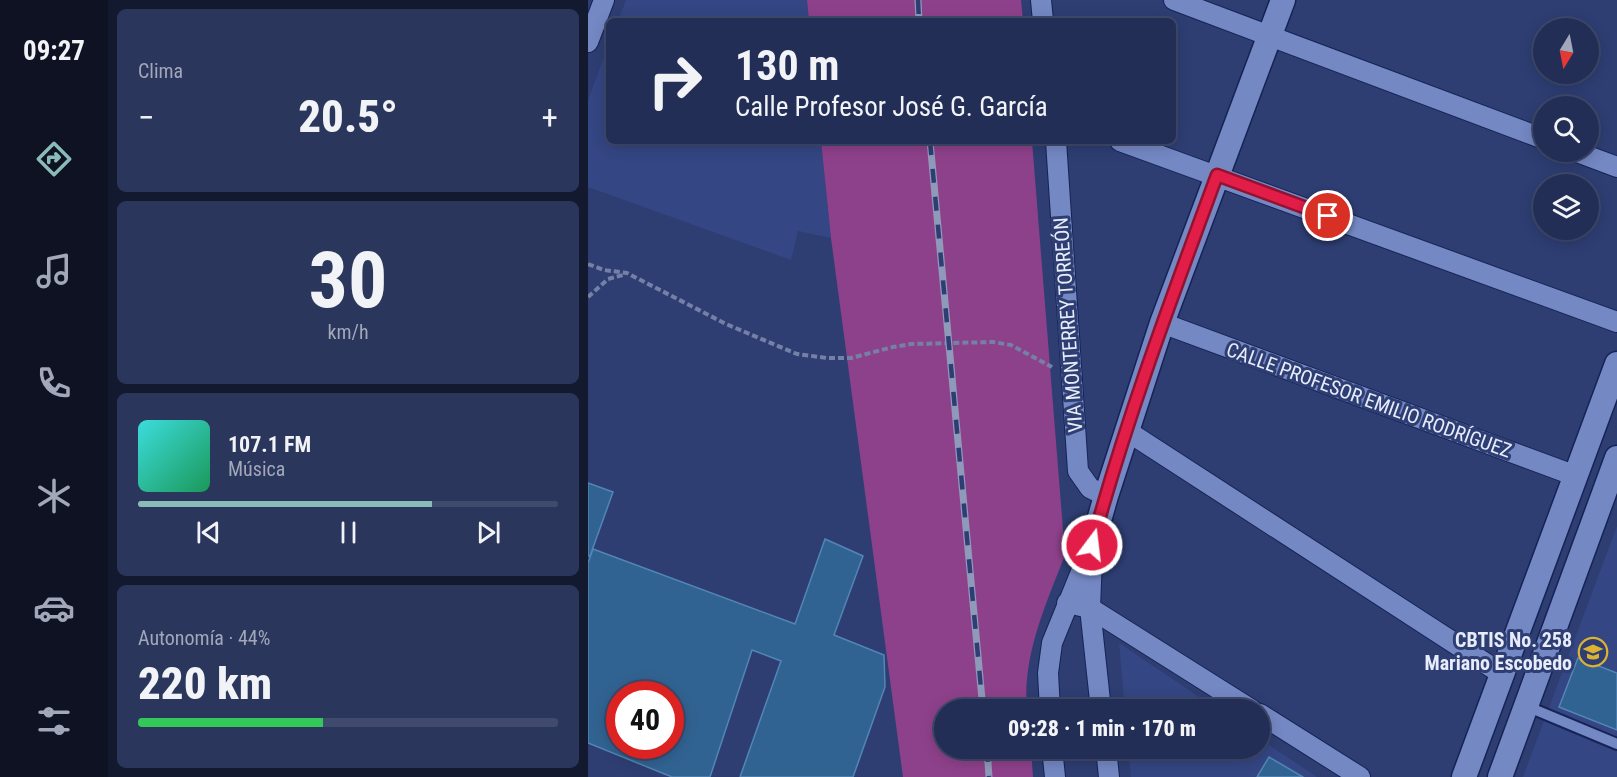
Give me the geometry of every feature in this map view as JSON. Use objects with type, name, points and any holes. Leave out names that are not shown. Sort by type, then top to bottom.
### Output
[{"type":"street","points":[[1041,0],[1043,18]]},
{"type":"street","points":[[1174,0],[1533,135]]},
{"type":"street","points":[[1049,699],[1048,673],[1052,643],[1092,545],[1162,323],[1283,0]]},
{"type":"street","points":[[588,42],[597,7]]},
{"type":"street","name":"VIA MONTERREY TORREÓN","points":[[1056,144],[1078,471],[1090,488],[1106,496]]},
{"type":"street","points":[[1129,144],[1617,322]]},
{"type":"street","points":[[1599,160],[1617,166]]},
{"type":"street","name":"CALLE PROFESOR EMILIO RODRÍGUEZ","points":[[1162,323],[1576,476]]},
{"type":"street","points":[[1464,777],[1617,364]]},
{"type":"street","points":[[1127,431],[1502,674]]},
{"type":"street","points":[[1500,777],[1617,458]]},
{"type":"street","points":[[1092,545],[1090,608],[1100,699]]},
{"type":"street","points":[[1067,603],[1090,608],[1235,699]]},
{"type":"street","points":[[1270,720],[1360,777]]},
{"type":"street","points":[[1053,759],[1055,777]]},
{"type":"street","points":[[1107,759],[1109,777]]},
{"type":"lane","points":[[1526,706],[1617,744]]},
{"type":"path","points":[[588,264],[604,270],[627,273],[726,324],[797,354],[851,358],[911,344],[993,342],[1011,345],[1072,377]]},
{"type":"path","points":[[588,297],[608,279],[627,273]]},
{"type":"shaded area","points":[[626,0],[807,0],[809,18],[619,18]]},
{"type":"shaded area","points":[[807,0],[1021,0],[1023,18],[809,18]]},
{"type":"shaded area","points":[[606,52],[606,144],[821,144],[831,238],[798,231],[791,260],[588,187],[588,100]]},
{"type":"shaded area","points":[[821,144],[1032,144],[1065,555],[1037,630],[1028,669],[1026,699],[934,699],[934,759],[1032,759],[1033,777],[903,777],[831,238]]},
{"type":"shaded area","name":"CBTIS No. 258 Mariano Escobedo","points":[[1617,526],[1617,777],[1523,777]]},
{"type":"shaded area","points":[[1119,643],[1202,699],[1124,699]]},
{"type":"shaded area","points":[[1270,746],[1317,777],[1131,777],[1129,759],[1270,759]]},
{"type":"building","points":[[588,483],[613,492],[590,556],[588,556]]},
{"type":"building","points":[[825,539],[863,556],[834,635],[884,655],[885,687],[853,777],[740,777],[781,661],[752,650],[710,777],[672,777],[628,759],[684,759],[684,681],[606,681],[606,750],[588,743],[588,563],[593,549],[795,624]]},
{"type":"building","points":[[1578,658],[1617,673],[1617,730],[1559,707]]},
{"type":"building","points":[[1270,758],[1303,777],[1257,777]]},
{"type":"railway","points":[[918,0],[919,18]]},
{"type":"railway","points":[[930,144],[982,699]]},
{"type":"railway","points":[[988,759],[989,777]]},
{"type":"place","name":"CBTIS No. 258 Mariano Escobedo","points":[[1593,652]]},
{"type":"route","points":[[1092,545],[1162,323],[1217,175],[1328,216]]}]
